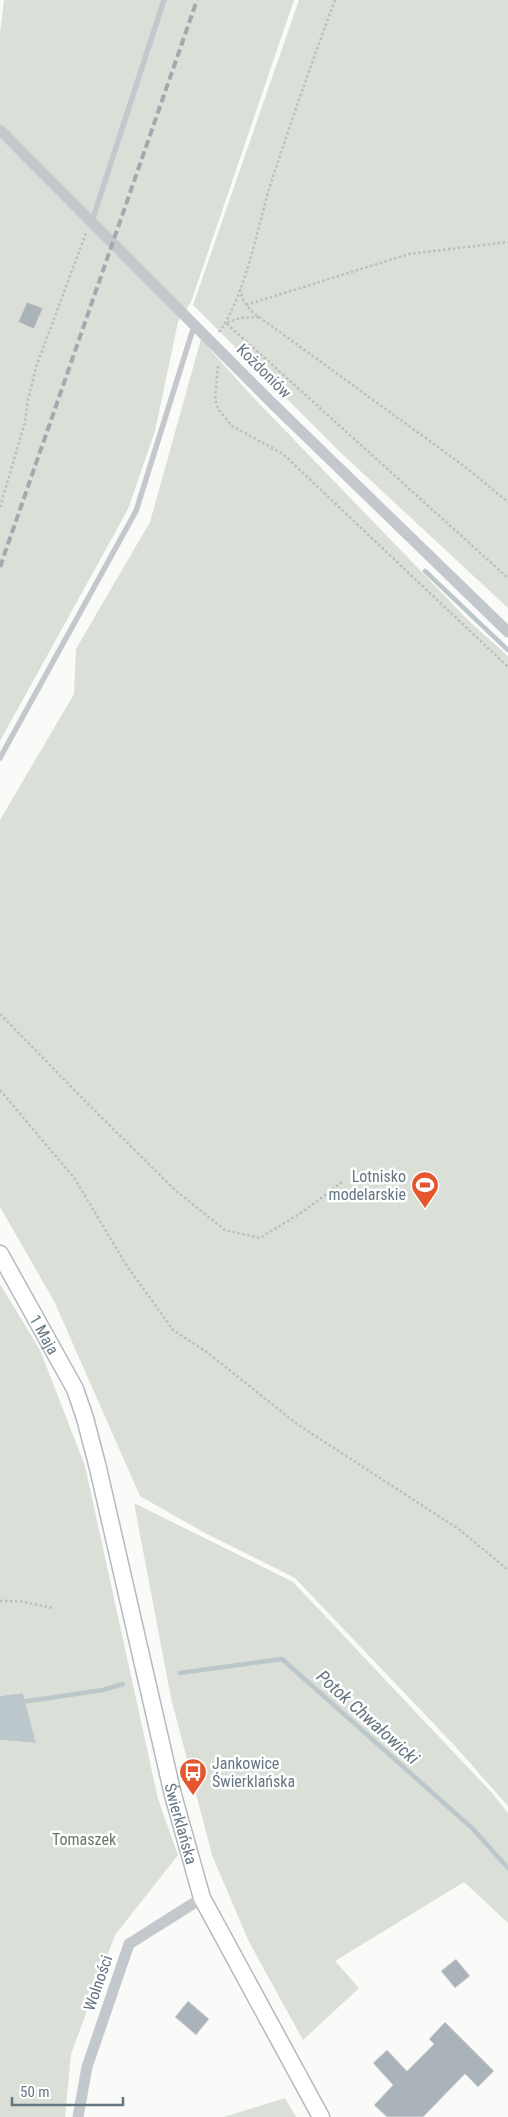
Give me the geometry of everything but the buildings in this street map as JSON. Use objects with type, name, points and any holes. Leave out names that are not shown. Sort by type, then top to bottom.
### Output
[{"type":"main road","name":"1 Maja","points":[[0,1254],[65,1370],[85,1418]]},
{"type":"main road","name":"Świerklańska","points":[[85,1418],[173,1795],[202,1898],[321,2117]]},
{"type":"street","name":"Kożdoniów","points":[[0,130],[57,189],[92,221],[216,346],[508,632]]},
{"type":"street","name":"Wolności","points":[[78,2117],[87,2067],[129,1944],[202,1898]]},
{"type":"lane","points":[[92,221],[164,0]]},
{"type":"lane","points":[[0,758],[136,511],[195,324]]},
{"type":"path","points":[[335,0],[270,185],[240,287],[216,346],[215,398],[218,409],[232,426],[283,454],[508,667]]},
{"type":"path","points":[[0,507],[26,422],[28,400],[36,367],[92,221]]},
{"type":"path","points":[[246,305],[408,254],[508,242]]},
{"type":"path","points":[[240,287],[246,305],[260,317],[452,458],[508,502]]},
{"type":"path","points":[[226,323],[240,318],[260,317]]},
{"type":"path","points":[[226,323],[508,578]]},
{"type":"path","points":[[0,1014],[90,1108],[175,1190],[225,1230],[260,1238],[304,1211],[342,1182]]},
{"type":"path","points":[[0,1090],[75,1179],[125,1263],[173,1330],[208,1353],[297,1424],[460,1530],[508,1570]]},
{"type":"path","points":[[0,1601],[19,1601],[53,1608]]},
{"type":"green space","points":[[4,0],[294,0],[191,302],[178,322],[155,431],[128,509],[0,741],[0,34]]},
{"type":"green space","points":[[299,0],[508,0],[508,608],[339,451],[193,305]]},
{"type":"green space","points":[[201,339],[250,394],[471,623],[508,656],[508,1806],[455,1746],[295,1578],[203,1532],[140,1496],[54,1301],[0,1207],[0,820],[74,694],[76,649],[150,522]]},
{"type":"green space","name":"Tomaszek","points":[[0,1284],[40,1350],[85,1466],[158,1799],[178,1855],[115,1935],[71,2054],[65,2117],[0,2117],[0,1740],[36,1743],[23,1693],[0,1696]]},
{"type":"green space","points":[[134,1503],[293,1582],[492,1793],[508,1813],[508,1923],[464,1882],[335,1961],[359,1988],[303,2040],[248,1940],[212,1855],[171,1698]]},
{"type":"green space","points":[[285,2098],[296,2117],[224,2117]]},
{"type":"shaded area","points":[[23,1693],[36,1743],[0,1740],[0,1696]]},
{"type":"waterway","points":[[425,571],[508,650]]},
{"type":"waterway","name":"Potok Chwałowicki","points":[[180,1673],[282,1659],[472,1828],[508,1868]]},
{"type":"waterway","name":"Potok Chwałowicki","points":[[21,1702],[103,1690],[123,1684]]},
{"type":"railway","points":[[0,567],[197,0]]},
{"type":"place","name":"Lotnisko modelarskie","points":[[425,1209]]},
{"type":"place","name":"Jankowice Świerklańska","points":[[193,1796]]}]
